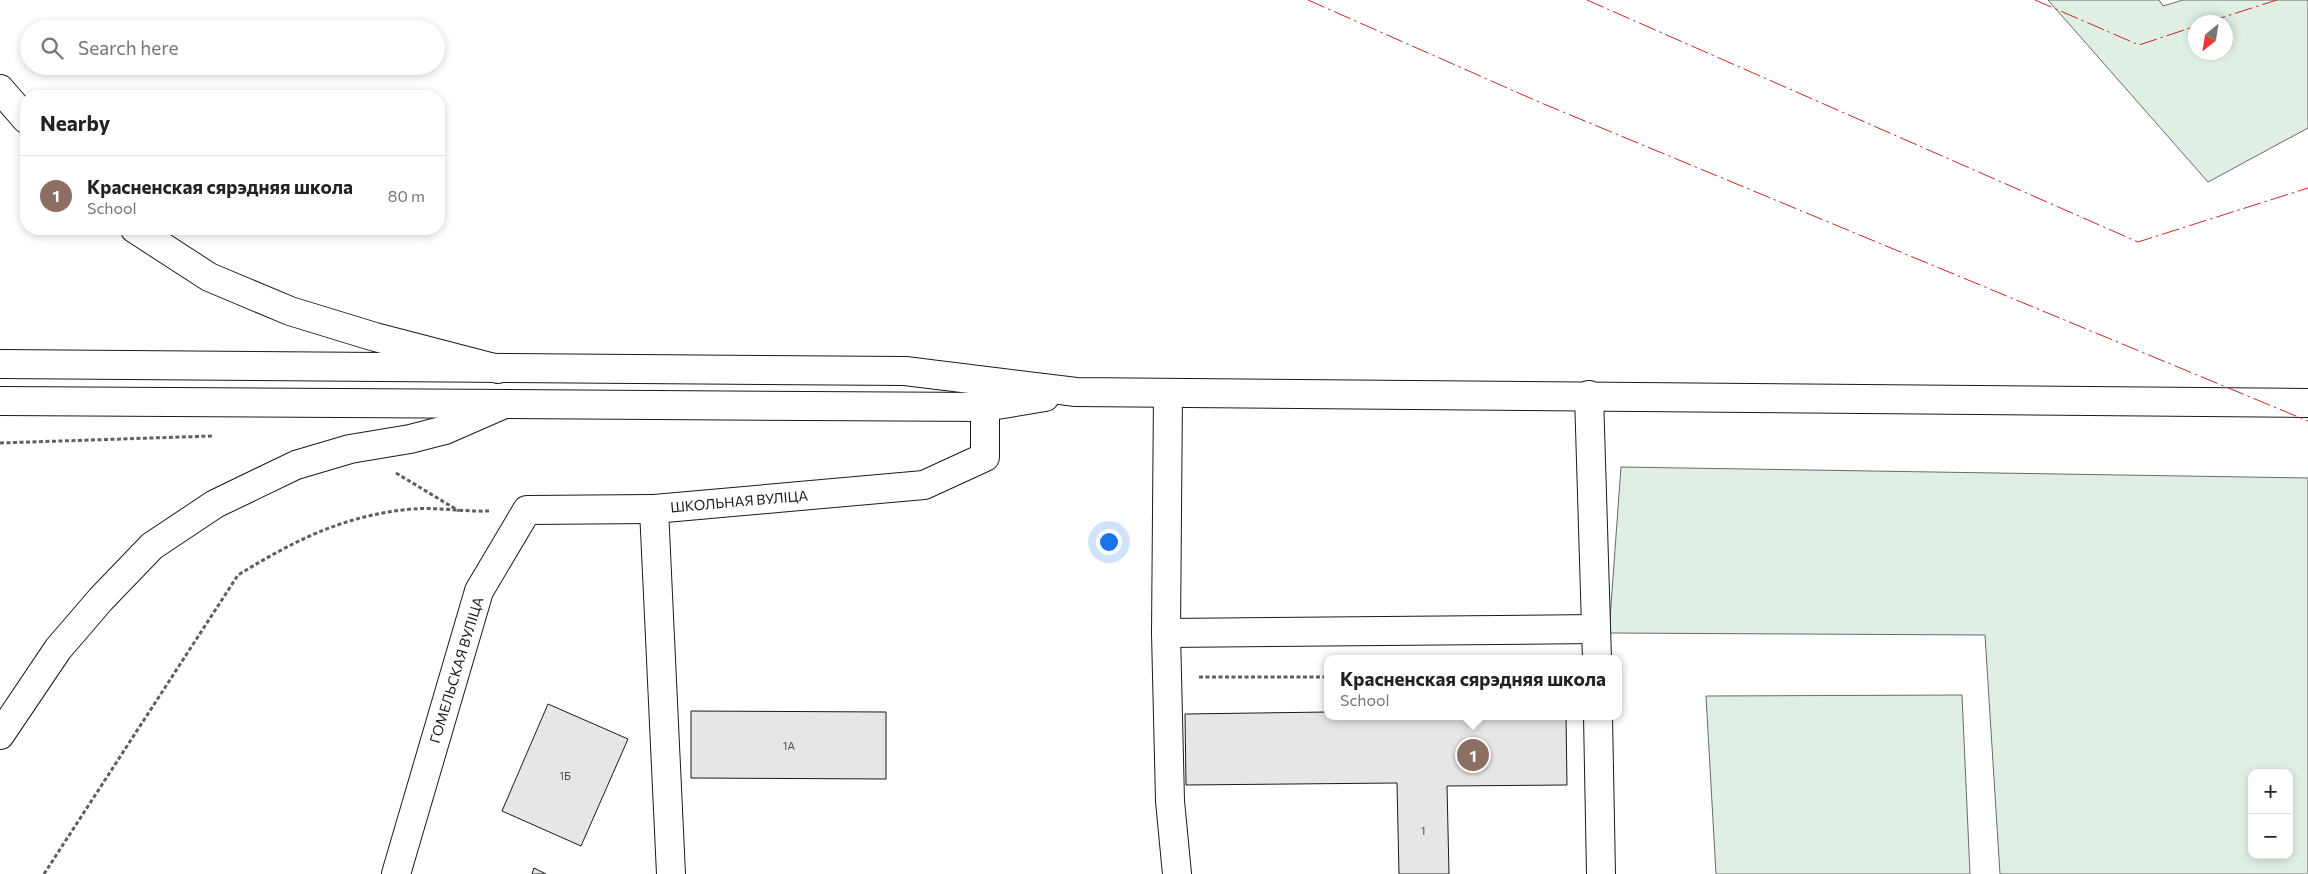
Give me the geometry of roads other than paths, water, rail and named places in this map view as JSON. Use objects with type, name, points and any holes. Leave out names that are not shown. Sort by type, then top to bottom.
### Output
[{"type":"main road","points":[[0,89],[20,112]]},
{"type":"main road","points":[[145,235],[209,277],[290,311],[375,337],[498,369]]},
{"type":"main road","points":[[0,364],[905,371],[1076,392],[1590,395],[2308,403]]},
{"type":"main road","points":[[0,401],[500,406],[985,407],[1076,392]]},
{"type":"main road","points":[[1168,393],[1166,633],[1170,801],[1177,874]]},
{"type":"main road","points":[[1590,395],[1597,655]]},
{"type":"main road","points":[[0,735],[58,649],[101,599],[152,546],[215,504],[296,466],[350,449],[410,439],[445,430],[500,406]]},
{"type":"main road","name":"ШКОЛЬНАЯ ВУЛІЦА","points":[[671,874],[654,508],[924,485],[985,457],[985,407]]},
{"type":"main road","name":"ГОМЕЛЬСКАЯ ВУЛІЦА","points":[[396,874],[479,591],[527,510],[654,508]]},
{"type":"main road","points":[[1166,633],[1596,629]]},
{"type":"main road","points":[[1598,720],[1601,874]]},
{"type":"place","name":"Красненская сярэдняя школа","points":[[1473,755]]}]
